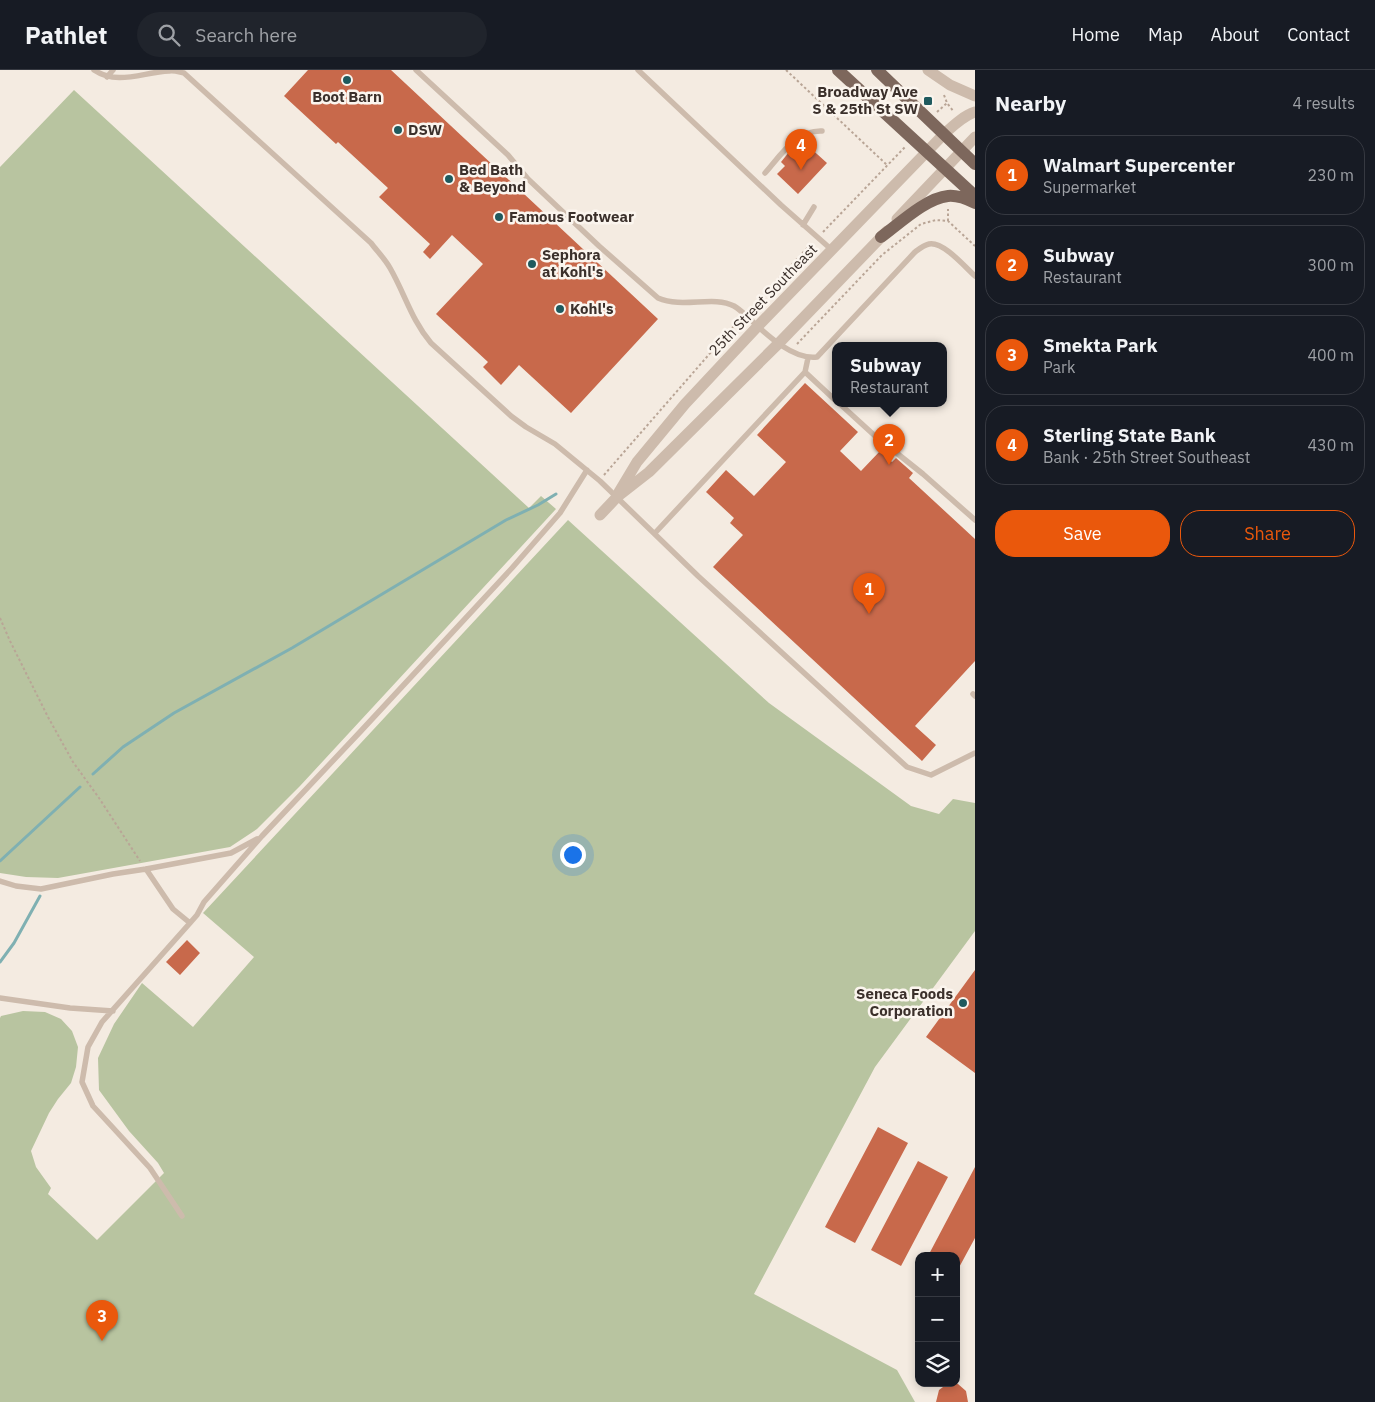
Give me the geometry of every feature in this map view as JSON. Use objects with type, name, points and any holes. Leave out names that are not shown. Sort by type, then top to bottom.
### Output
[{"type":"main road","points":[[838,70],[975,196]]},
{"type":"main road","points":[[877,70],[975,164]]},
{"type":"main road","points":[[881,237],[914,212],[938,198],[956,197],[975,203]]},
{"type":"street","points":[[928,70],[950,85],[975,96]]},
{"type":"street","name":"25th Street Southeast","points":[[617,497],[637,462],[686,404],[757,327],[944,134],[965,117],[975,112]]},
{"type":"street","name":"25th Street Southeast","points":[[600,515],[617,497],[649,472],[779,343],[975,137]]},
{"type":"lane","points":[[94,70],[107,77],[123,78],[170,70],[184,73],[370,243],[390,268],[413,318],[421,332],[431,343],[511,416],[555,444],[600,481],[698,576],[908,768],[931,775],[975,753]]},
{"type":"lane","points":[[107,77],[113,70]]},
{"type":"lane","points":[[416,70],[508,155],[528,179],[599,246],[658,298],[680,303],[727,303],[736,307],[757,327],[790,351],[808,358],[817,357],[915,252],[923,246],[936,244],[943,248],[975,276]]},
{"type":"lane","points":[[638,70],[832,250]]},
{"type":"lane","points":[[765,173],[804,134],[814,130],[822,131]]},
{"type":"lane","points":[[803,225],[814,206]]},
{"type":"lane","points":[[655,534],[805,372],[808,358]]},
{"type":"lane","points":[[805,372],[832,397]]},
{"type":"lane","points":[[843,407],[975,520]]},
{"type":"lane","points":[[182,1216],[150,1168],[93,1106],[82,1082],[88,1047],[102,1022],[197,915],[204,902],[262,836],[360,732],[560,513],[587,470]]},
{"type":"lane","points":[[0,881],[16,886],[41,889],[231,853],[262,836]]},
{"type":"lane","points":[[146,869],[174,909],[190,923]]},
{"type":"lane","points":[[0,998],[70,1008],[113,1011]]},
{"type":"path","points":[[786,70],[887,165]]},
{"type":"path","points":[[600,481],[744,315],[900,152]]},
{"type":"path","points":[[790,351],[882,255],[921,224],[936,220],[948,221],[975,246]]},
{"type":"path","points":[[0,618],[22,666],[73,762],[146,869]]},
{"type":"green space","points":[[74,90],[529,508],[541,496],[556,509],[300,786],[257,829],[230,847],[58,878],[26,877],[0,873],[0,167]]},
{"type":"green space","points":[[568,520],[769,703],[911,806],[939,814],[953,799],[975,803],[975,931],[875,1067],[754,1294],[897,1370],[915,1402],[0,1402],[1,1016],[23,1011],[45,1012],[61,1019],[72,1031],[78,1047],[76,1067],[71,1083],[49,1113],[31,1151],[36,1167],[51,1188],[48,1194],[97,1240],[164,1173],[158,1163],[129,1131],[99,1090],[98,1058],[114,1024],[142,983],[193,1027],[254,957],[203,913]]},
{"type":"building","points":[[308,70],[391,70],[658,319],[571,413],[519,365],[501,385],[483,367],[488,362],[436,314],[483,264],[452,235],[430,259],[423,252],[430,244],[379,197],[388,188],[284,96]]},
{"type":"building","points":[[807,145],[827,163],[798,194],[777,174],[785,166],[781,162],[789,152],[795,157]]},
{"type":"building","points":[[805,383],[858,432],[840,451],[861,471],[880,451],[892,462],[896,458],[913,473],[909,478],[975,539],[975,661],[915,726],[936,745],[922,761],[713,567],[743,535],[730,523],[734,518],[706,492],[726,470],[754,496],[786,462],[757,435]]},
{"type":"building","points":[[187,940],[200,953],[180,975],[166,962]]},
{"type":"building","name":"Seneca Foods Corporation","points":[[975,970],[975,1073],[926,1037]]},
{"type":"building","points":[[878,1127],[908,1143],[855,1243],[825,1227]]},
{"type":"building","points":[[918,1161],[948,1177],[901,1266],[871,1250]]},
{"type":"building","points":[[975,1167],[975,1238],[960,1266],[960,1252],[930,1252]]},
{"type":"building","points":[[960,1386],[966,1391],[968,1402],[936,1402],[939,1390],[943,1387]]},
{"type":"waterway","points":[[93,774],[123,747],[174,713],[292,648],[506,520],[556,494]]},
{"type":"waterway","points":[[0,861],[80,787]]},
{"type":"waterway","points":[[0,962],[14,943],[40,896]]},
{"type":"place","name":"Boot Barn","points":[[347,80]]},
{"type":"place","name":"Broadway Ave S & 25th St SW","points":[[928,101]]},
{"type":"place","name":"DSW","points":[[398,130]]},
{"type":"place","name":"Sterling State Bank","points":[[801,170]]},
{"type":"place","name":"Bed Bath & Beyond","points":[[449,179]]},
{"type":"place","name":"Famous Footwear","points":[[499,217]]},
{"type":"place","name":"Sephora at Kohl's","points":[[532,264]]},
{"type":"place","name":"Kohl's","points":[[560,309]]},
{"type":"place","name":"Subway","points":[[889,465]]},
{"type":"place","name":"Walmart Supercenter","points":[[869,614]]},
{"type":"place","name":"Seneca Foods Corporation","points":[[963,1003]]},
{"type":"place","name":"Smekta Park","points":[[102,1341]]}]
